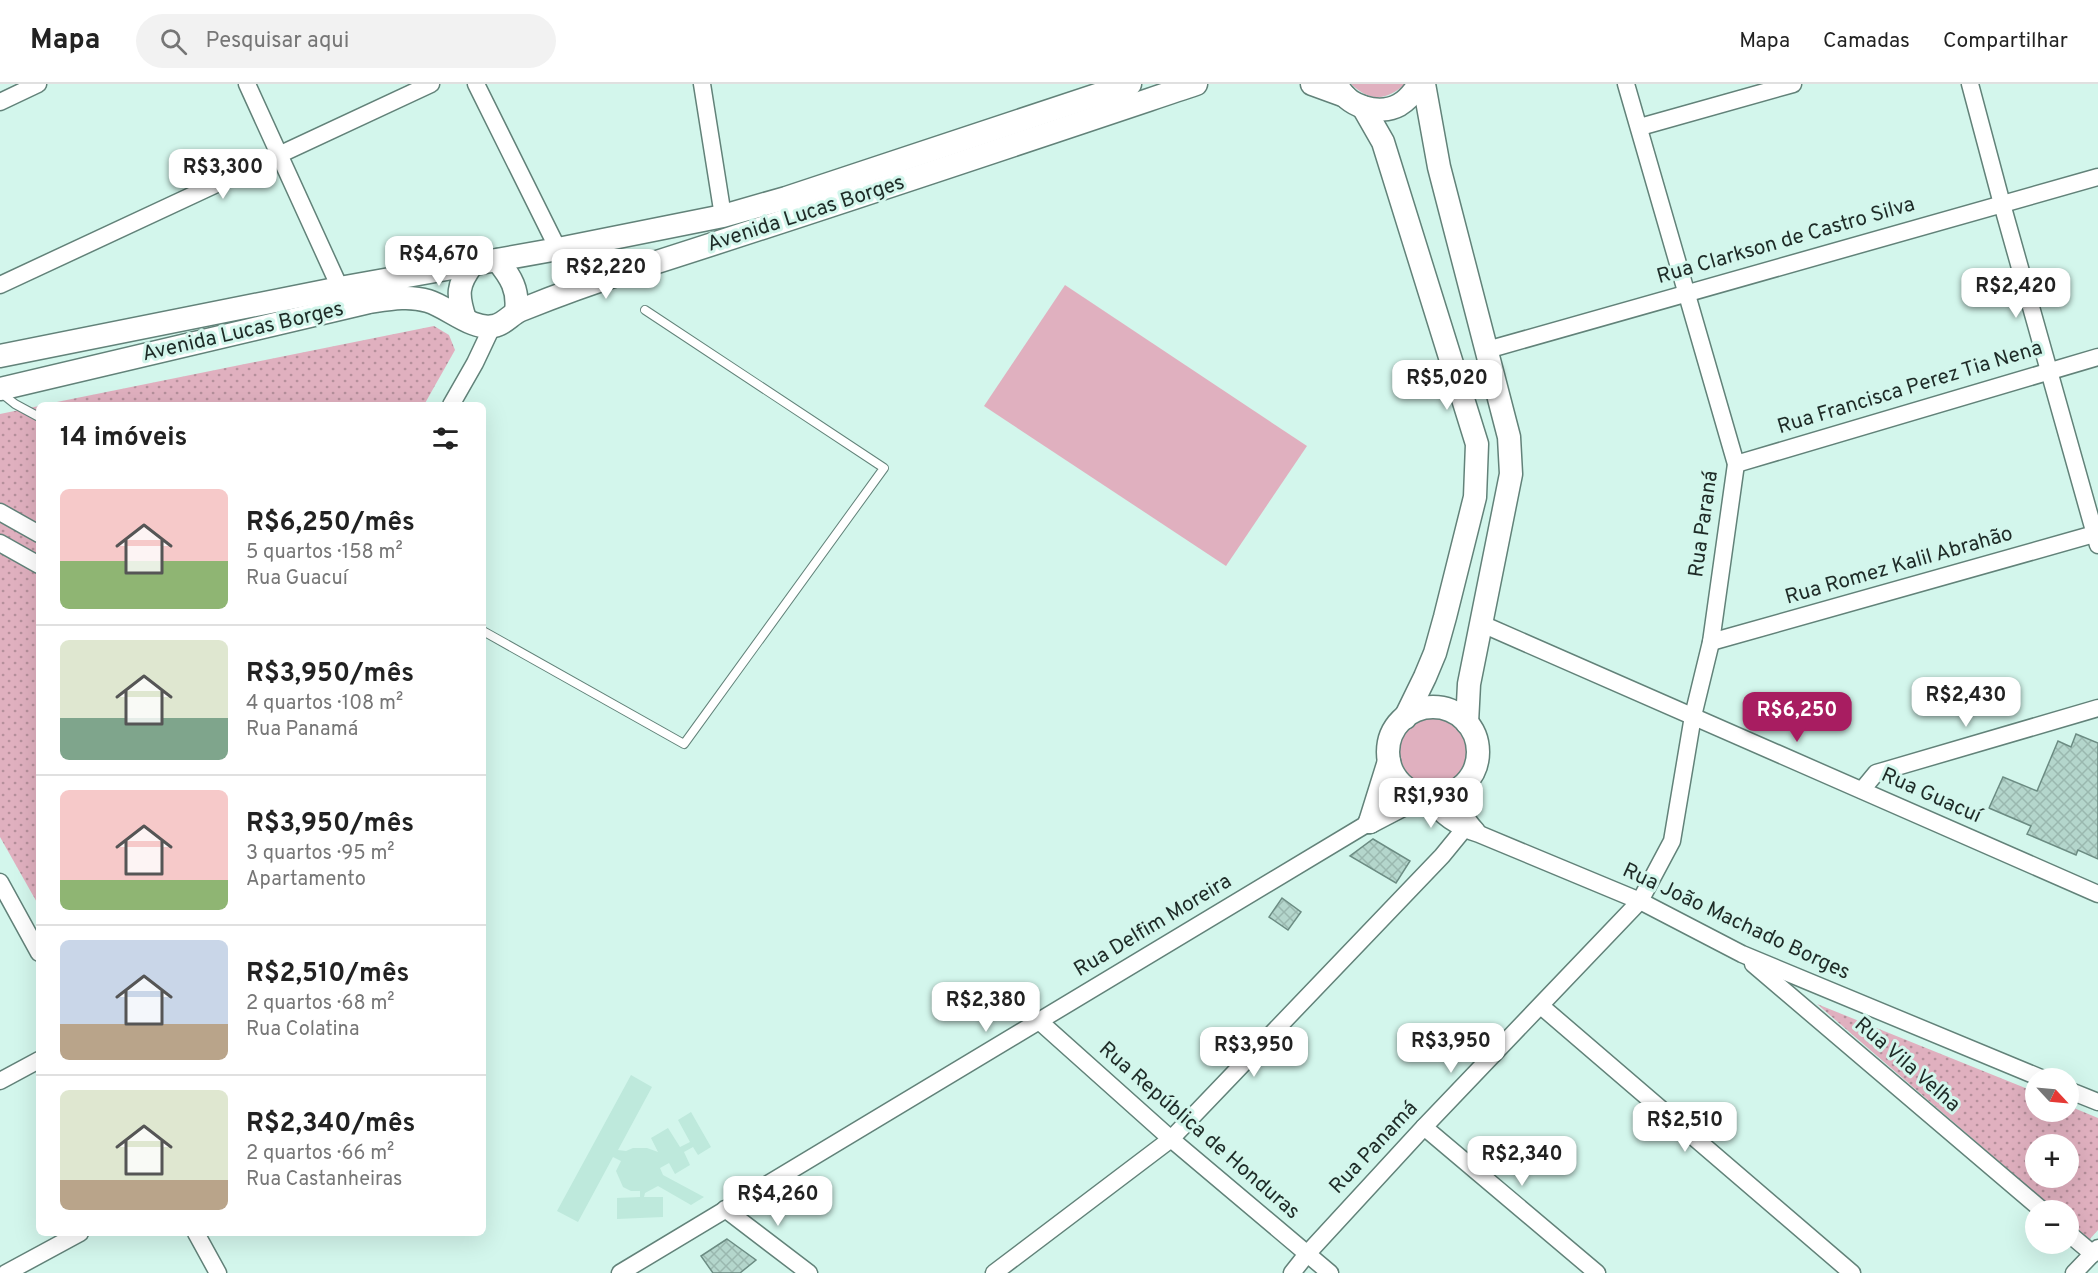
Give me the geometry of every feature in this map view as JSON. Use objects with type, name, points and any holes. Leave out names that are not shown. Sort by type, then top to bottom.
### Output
[{"type":"street","points":[[0,102],[38,84]]},
{"type":"street","points":[[247,84],[340,288]]},
{"type":"street","points":[[0,285],[431,84]]},
{"type":"street","points":[[476,84],[558,249]]},
{"type":"street","points":[[702,84],[723,216]]},
{"type":"street","name":"Avenida Lucas Borges","points":[[0,356],[340,288],[558,249],[723,216],[786,198],[1130,84]]},
{"type":"street","name":"Avenida Lucas Borges","points":[[0,390],[380,300],[411,298],[428,301],[481,326],[492,327],[507,320],[516,312],[582,286],[1196,84]]},
{"type":"street","points":[[1312,84],[1349,96],[1381,110],[1399,105],[1421,84]]},
{"type":"street","points":[[1421,84],[1439,167],[1509,437],[1511,474],[1469,684],[1467,723]]},
{"type":"street","name":"Rua Paraná","points":[[1626,84],[1736,464],[1711,642],[1693,716],[1672,841],[1640,901]]},
{"type":"street","points":[[1640,127],[1793,84]]},
{"type":"street","points":[[1970,84],[2097,537]]},
{"type":"street","points":[[1349,96],[1374,125],[1386,151],[1477,444],[1475,497],[1445,618],[1425,677],[1405,718]]},
{"type":"street","name":"Rua Clarkson de Castro Silva","points":[[1487,350],[2098,177]]},
{"type":"street","points":[[497,260],[513,283],[517,302],[516,312]]},
{"type":"street","points":[[465,318],[459,290],[464,276],[472,265]]},
{"type":"street","points":[[453,402],[492,327]]},
{"type":"street","name":"Rua Francisca Perez Tia Nena","points":[[1736,464],[2098,357]]},
{"type":"street","points":[[0,512],[36,532]]},
{"type":"street","name":"Rua Romez Kalil Abrahão","points":[[1711,642],[2097,537]]},
{"type":"street","points":[[0,543],[36,563]]},
{"type":"street","name":"Rua Guacuí","points":[[1482,624],[2098,894]]},
{"type":"street","points":[[1430,707],[1444,708],[1457,714],[1467,723],[1475,735],[1478,748],[1473,774],[1464,785],[1453,793],[1440,797],[1423,796],[1409,791],[1400,783],[1393,773],[1388,749],[1396,727],[1405,718],[1416,711],[1430,707]]},
{"type":"street","points":[[1863,790],[1876,773],[2098,708]]},
{"type":"street","points":[[1370,822],[1389,761]]},
{"type":"street","points":[[994,1273],[1171,1139],[1470,829],[1461,804],[1464,785]]},
{"type":"street","points":[[1370,822],[1423,796]]},
{"type":"street","name":"Rua João Machado Borges","points":[[1423,796],[1437,812],[1470,829],[1640,901],[1742,954],[2025,1071]]},
{"type":"street","name":"Rua Delfim Moreira","points":[[620,1273],[1370,822]]},
{"type":"street","points":[[0,882],[36,947]]},
{"type":"street","name":"Rua Panamá","points":[[1292,1273],[1424,1127],[1640,901]]},
{"type":"street","name":"Rua Vila Velha","points":[[1742,954],[2030,1200]]},
{"type":"street","points":[[1540,1006],[1852,1273]]},
{"type":"street","name":"Rua República de Honduras","points":[[1039,1021],[1171,1139],[1330,1273]]},
{"type":"street","points":[[0,1081],[36,1062]]},
{"type":"street","points":[[2079,1094],[2098,1102]]},
{"type":"street","points":[[1424,1127],[1597,1273]]},
{"type":"street","points":[[725,1209],[809,1273]]},
{"type":"street","points":[[6,1273],[74,1236]]},
{"type":"street","points":[[198,1236],[218,1273]]},
{"type":"street","points":[[2074,1273],[2095,1251],[2079,1240]]},
{"type":"lane","points":[[486,632],[684,744],[884,468],[645,310]]},
{"type":"lane","points":[[0,390],[15,404],[36,415]]},
{"type":"shaded area","points":[[1351,84],[1405,84],[1391,94],[1378,97],[1365,94]]},
{"type":"shaded area","points":[[1065,285],[1307,446],[1226,566],[984,406]]},
{"type":"shaded area","points":[[434,326],[449,335],[455,350],[426,402],[57,402]]},
{"type":"shaded area","points":[[36,407],[36,901],[0,837],[0,414]]},
{"type":"shaded area","points":[[1426,716],[1440,716],[1454,722],[1464,732],[1470,746],[1468,767],[1454,784],[1440,790],[1426,790],[1412,784],[1402,774],[1396,760],[1396,746],[1402,732],[1412,722]]},
{"type":"shaded area","points":[[1817,1004],[2025,1088],[2025,1122],[2079,1122],[2079,1110],[2098,1118],[2098,1230],[2089,1240],[2079,1231],[2079,1200],[2043,1200],[2030,1188],[2079,1188],[2079,1134],[2025,1134],[2025,1184]]},
{"type":"shaded area","points":[[631,1075],[652,1087],[618,1150],[647,1148],[658,1152],[651,1138],[668,1128],[680,1147],[690,1142],[678,1120],[691,1112],[711,1147],[698,1155],[693,1147],[684,1152],[690,1165],[675,1174],[669,1163],[660,1168],[663,1175],[704,1197],[691,1205],[658,1186],[645,1193],[644,1197],[663,1197],[663,1217],[617,1219],[617,1198],[640,1197],[640,1191],[631,1191],[623,1187],[616,1171],[621,1161],[613,1157],[578,1222],[557,1211]]},
{"type":"building","points":[[2076,734],[2098,743],[2098,859],[2078,850],[2076,855],[2027,834],[2031,826],[1989,808],[2003,777],[2037,791],[2058,741],[2071,747]]},
{"type":"building","points":[[1373,839],[1410,861],[1396,883],[1350,856]]},
{"type":"building","points":[[1282,898],[1301,912],[1288,930],[1269,917]]},
{"type":"building","points":[[727,1239],[756,1260],[740,1273],[713,1273],[701,1256]]}]
